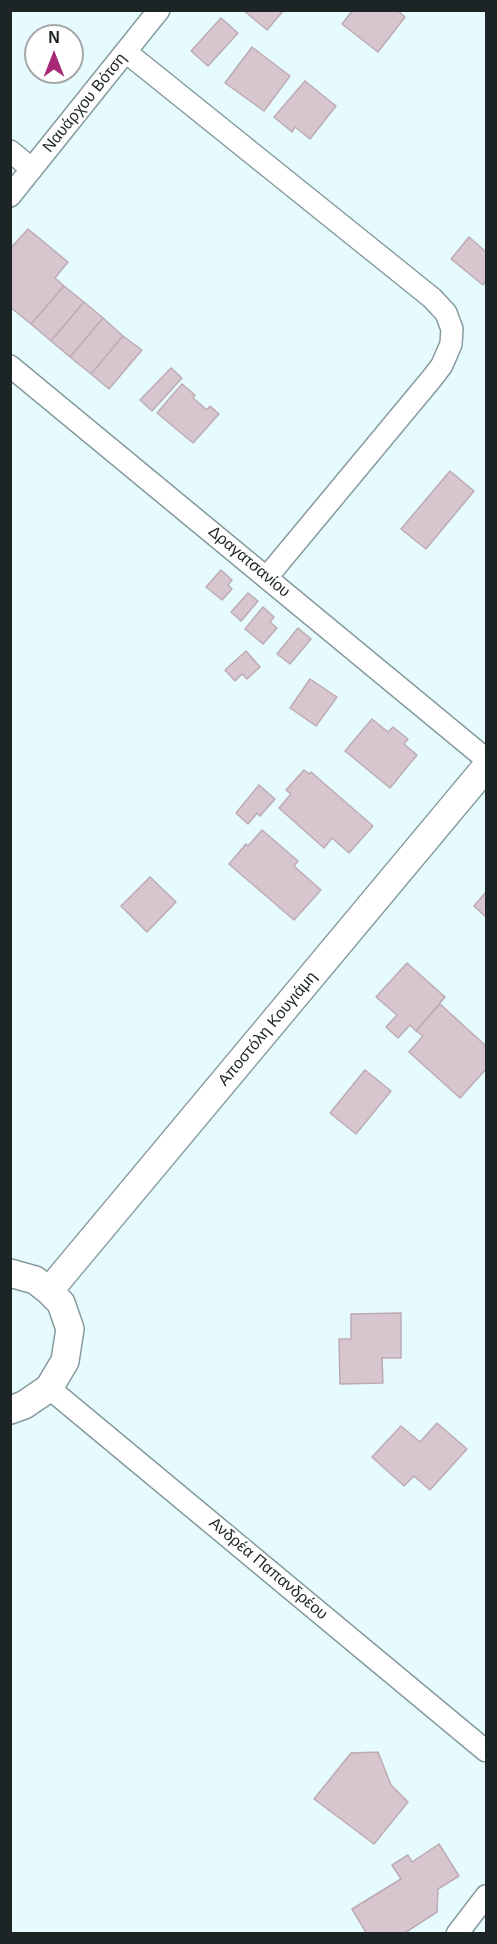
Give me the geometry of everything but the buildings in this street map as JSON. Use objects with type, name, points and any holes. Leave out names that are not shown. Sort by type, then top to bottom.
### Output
[{"type":"street","name":"Ναυάρχου Βότση","points":[[10,196],[159,10]]},
{"type":"street","points":[[126,52],[432,298],[446,313],[452,329],[451,344],[442,365],[267,577]]},
{"type":"street","points":[[10,151],[32,169]]},
{"type":"street","name":"Δραγατσανίου","points":[[10,366],[486,759]]},
{"type":"street","name":"Αποστόλη Κουγιάμη","points":[[49,1291],[486,767]]},
{"type":"street","points":[[10,1273],[35,1280],[49,1291],[61,1303],[70,1329],[65,1361],[49,1388],[24,1405],[10,1410]]},
{"type":"street","name":"Ανδρέα Παπανδρέου","points":[[49,1388],[486,1751]]},
{"type":"street","points":[[457,1934],[486,1896]]}]
